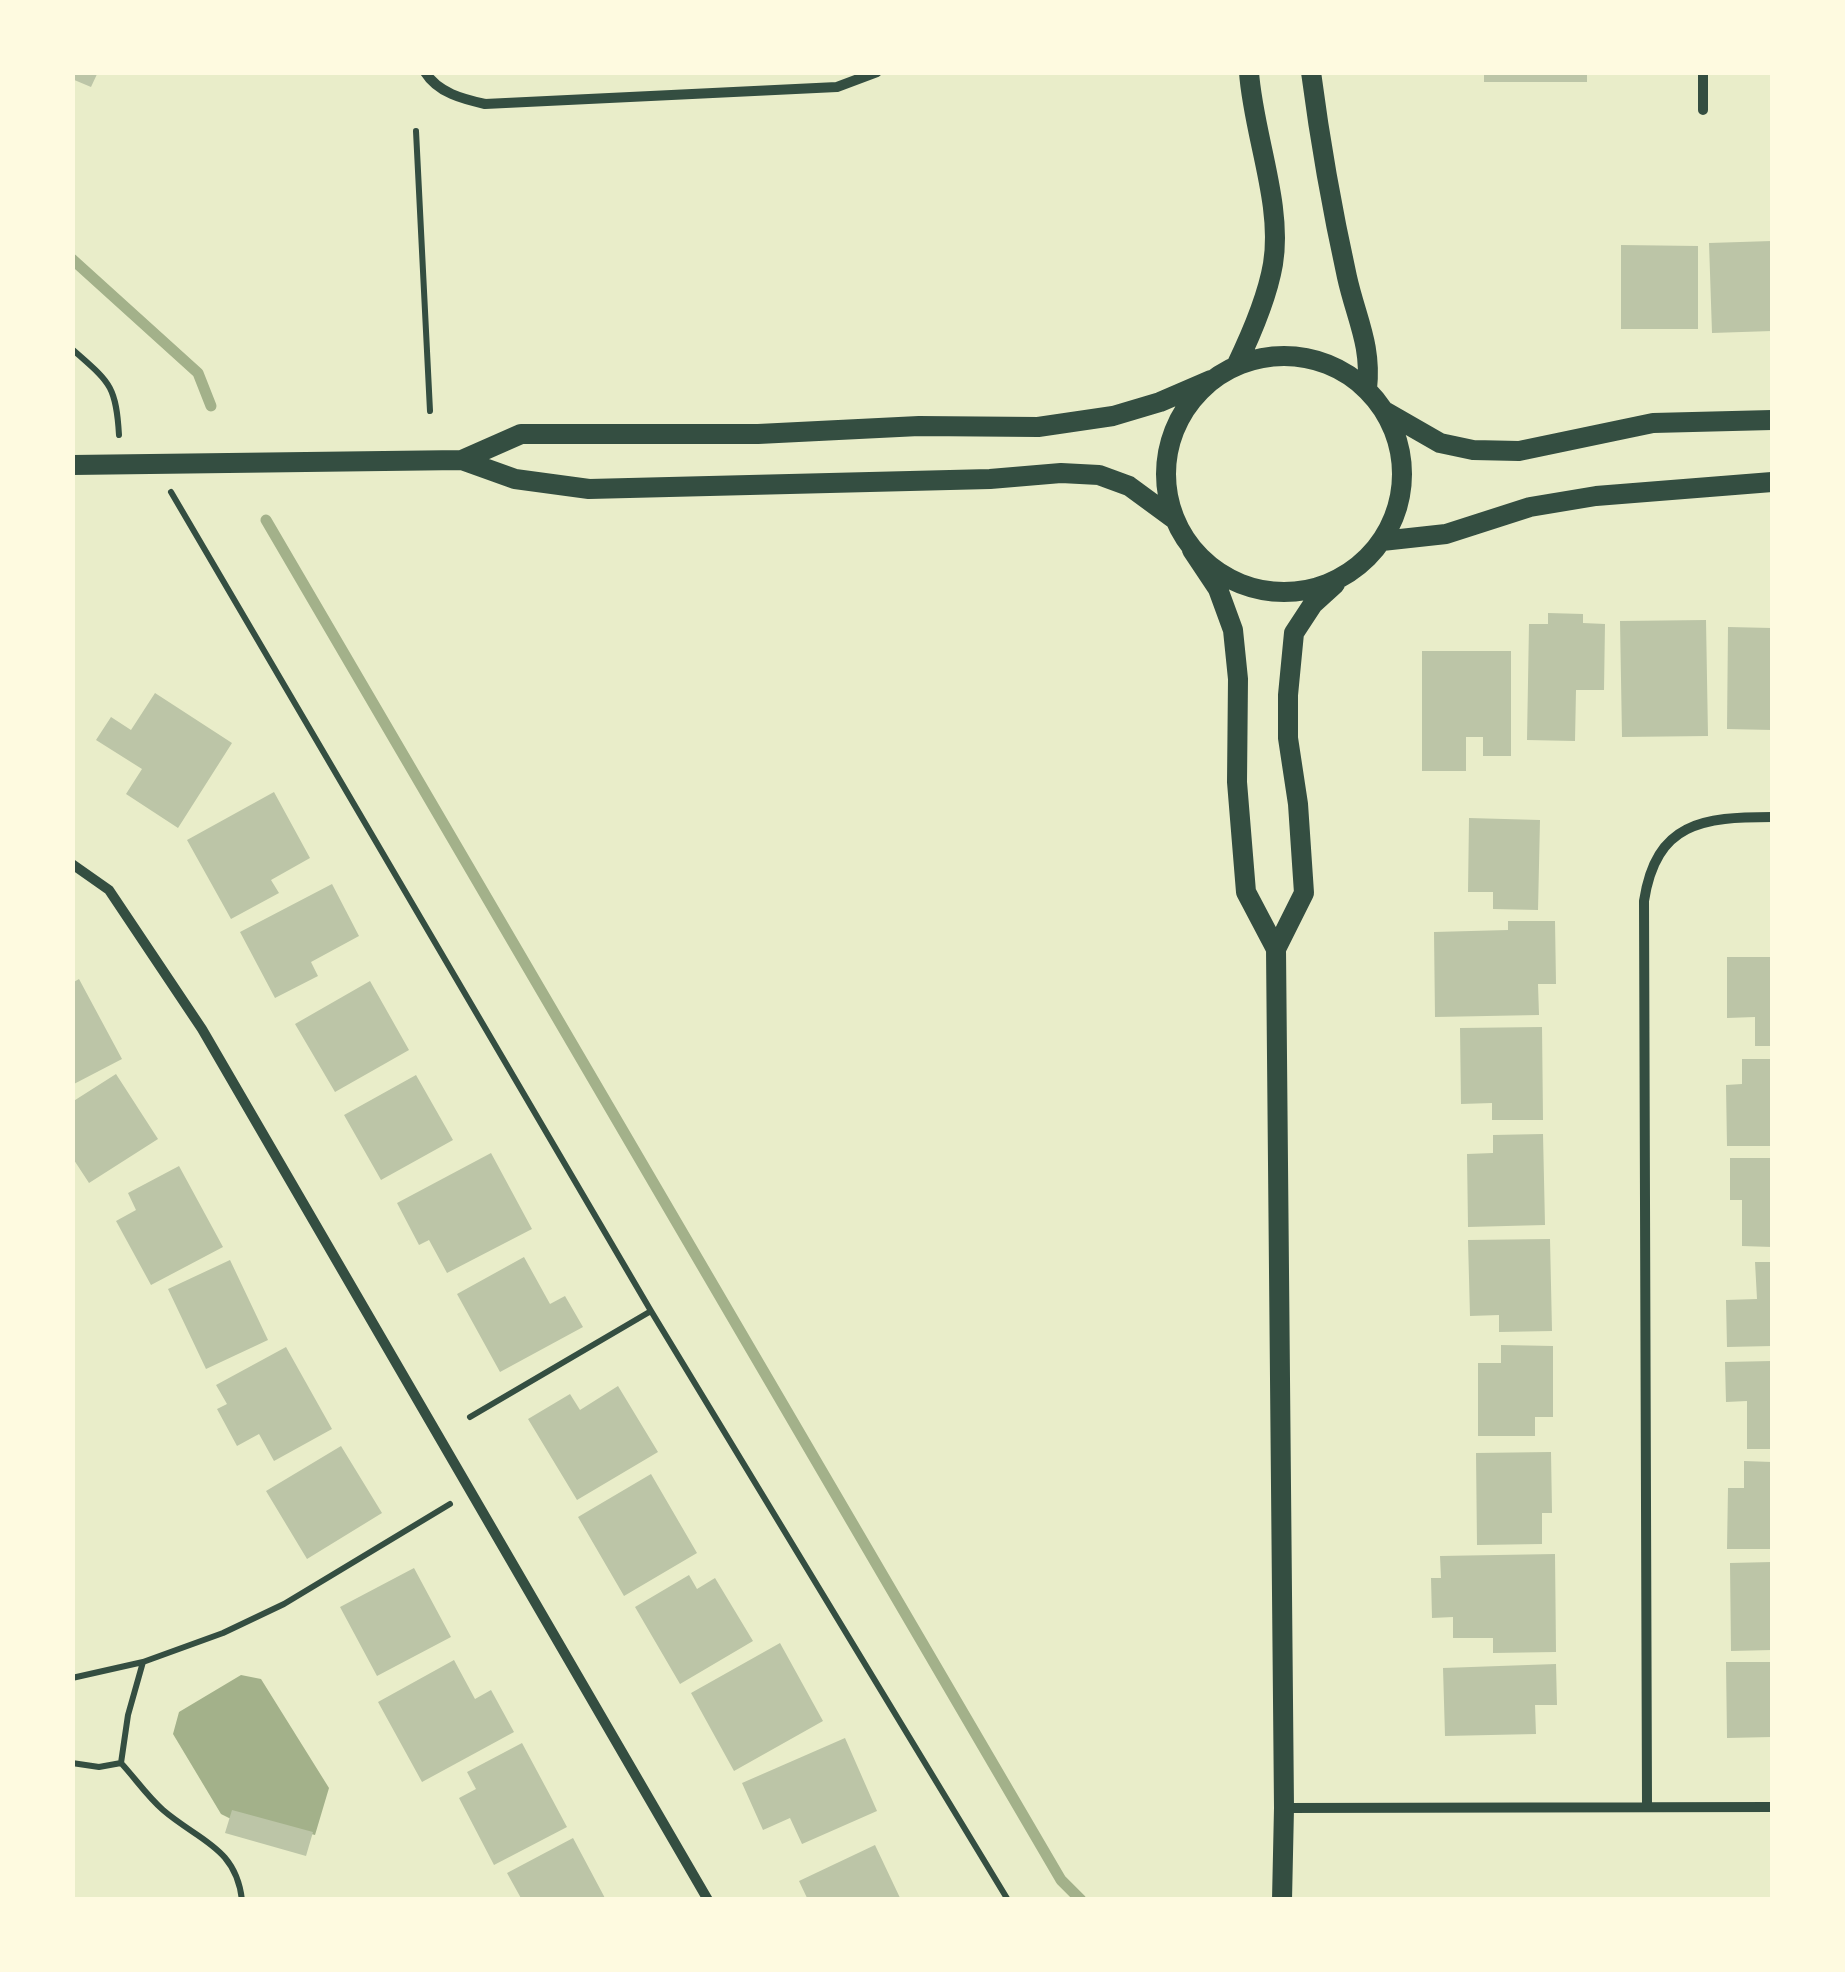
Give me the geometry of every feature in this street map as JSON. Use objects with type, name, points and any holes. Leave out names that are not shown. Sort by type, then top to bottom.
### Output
[{"type":"main road","points":[[1236,366],[1274,262],[1273,217],[1249,72]]},
{"type":"main road","points":[[1312,72],[1321,150],[1348,282],[1370,362],[1367,389]]},
{"type":"main road","points":[[462,460],[521,434],[758,434],[918,426],[1038,427],[1113,416],[1160,402],[1236,366],[1262,358],[1290,356],[1318,361],[1344,372],[1367,389],[1385,411],[1402,465],[1401,492],[1394,518],[1365,561],[1313,604],[1294,634],[1288,695],[1288,738],[1298,804],[1304,893],[1276,949],[1282,1900]]},
{"type":"main road","points":[[1211,380],[1191,400],[1176,424],[1167,450],[1166,486],[1174,520],[1218,589],[1233,630],[1238,679],[1237,782],[1246,892],[1276,949]]},
{"type":"main road","points":[[1385,411],[1440,443],[1473,450],[1518,451],[1653,424],[1772,420]]},
{"type":"main road","points":[[72,465],[462,460],[515,480],[589,489],[990,480],[1062,473],[1099,475],[1130,486],[1174,520]]},
{"type":"main road","points":[[1382,541],[1446,534],[1530,507],[1596,496],[1772,482]]},
{"type":"main road","points":[[1192,550],[1218,573],[1250,588],[1285,592],[1320,586],[1344,576]]},
{"type":"street","points":[[428,78],[458,98],[486,104],[837,87],[877,72]]},
{"type":"street","points":[[1703,110],[1704,72]]},
{"type":"street","points":[[1647,1806],[1644,902],[1648,875],[1661,849],[1686,827],[1720,817],[1772,817]]},
{"type":"street","points":[[72,864],[109,890],[202,1029],[708,1900]]},
{"type":"street","points":[[1284,1808],[1772,1807]]},
{"type":"path","points":[[416,131],[430,410]]},
{"type":"path","points":[[72,349],[108,381],[116,396],[122,465]]},
{"type":"path","points":[[155,465],[651,1311],[1008,1900]]},
{"type":"path","points":[[470,1418],[651,1311]]},
{"type":"path","points":[[72,1678],[144,1662],[222,1633],[284,1604],[470,1491]]},
{"type":"path","points":[[144,1662],[128,1715],[121,1763],[161,1808],[226,1854],[240,1880],[242,1900]]},
{"type":"path","points":[[72,1763],[100,1767],[121,1763]]},
{"type":"shaded area","points":[[241,1675],[261,1679],[329,1788],[315,1835],[234,1813],[231,1819],[221,1814],[173,1734],[179,1712]]},
{"type":"building","points":[[72,72],[98,72],[91,87],[72,79]]},
{"type":"building","points":[[1484,72],[1587,72],[1587,82],[1484,82]]},
{"type":"building","points":[[1772,241],[1772,331],[1712,333],[1709,243]]},
{"type":"building","points":[[1621,245],[1698,246],[1698,329],[1621,329]]},
{"type":"building","points":[[1548,613],[1583,614],[1583,623],[1605,624],[1604,690],[1576,690],[1575,741],[1527,740],[1529,624],[1548,624]]},
{"type":"building","points":[[1706,620],[1708,736],[1622,737],[1620,621]]},
{"type":"building","points":[[1728,627],[1772,628],[1772,730],[1727,729]]},
{"type":"building","points":[[1422,651],[1511,651],[1511,756],[1483,756],[1483,737],[1466,737],[1466,771],[1422,771]]},
{"type":"building","points":[[155,693],[232,743],[178,828],[126,794],[142,769],[96,740],[111,717],[131,730]]},
{"type":"building","points":[[274,792],[310,858],[271,880],[279,893],[231,919],[187,840]]},
{"type":"building","points":[[1469,818],[1540,820],[1538,910],[1493,909],[1493,892],[1468,892]]},
{"type":"building","points":[[332,884],[359,936],[311,962],[318,976],[275,998],[240,932]]},
{"type":"building","points":[[1508,921],[1555,921],[1556,984],[1538,984],[1539,1015],[1435,1017],[1434,932],[1508,930]]},
{"type":"building","points":[[1727,957],[1772,957],[1772,1046],[1755,1046],[1755,1017],[1727,1018]]},
{"type":"building","points":[[79,979],[122,1059],[72,1085],[72,983]]},
{"type":"building","points":[[370,981],[409,1050],[335,1092],[295,1024]]},
{"type":"building","points":[[1542,1027],[1543,1120],[1492,1120],[1492,1103],[1461,1104],[1460,1028]]},
{"type":"building","points":[[1742,1059],[1772,1059],[1772,1146],[1727,1146],[1726,1085],[1742,1084]]},
{"type":"building","points":[[116,1074],[158,1139],[89,1183],[72,1157],[72,1102]]},
{"type":"building","points":[[416,1075],[453,1140],[381,1180],[344,1115]]},
{"type":"building","points":[[1543,1134],[1545,1225],[1468,1227],[1467,1154],[1493,1153],[1493,1135]]},
{"type":"building","points":[[491,1153],[532,1229],[447,1273],[429,1240],[419,1245],[397,1203]]},
{"type":"building","points":[[1730,1158],[1772,1158],[1772,1247],[1742,1246],[1742,1200],[1730,1200]]},
{"type":"building","points":[[179,1166],[223,1247],[151,1285],[116,1221],[136,1210],[128,1193]]},
{"type":"building","points":[[1550,1239],[1552,1331],[1499,1332],[1499,1315],[1470,1316],[1468,1240]]},
{"type":"building","points":[[524,1257],[550,1304],[565,1296],[583,1327],[500,1372],[457,1294]]},
{"type":"building","points":[[230,1260],[268,1340],[206,1369],[168,1289]]},
{"type":"building","points":[[1755,1262],[1772,1262],[1772,1346],[1727,1347],[1726,1300],[1757,1299]]},
{"type":"building","points":[[1501,1345],[1553,1346],[1553,1417],[1535,1417],[1535,1436],[1478,1436],[1478,1363],[1501,1363]]},
{"type":"building","points":[[286,1347],[332,1429],[274,1461],[259,1434],[237,1446],[217,1409],[227,1404],[216,1385]]},
{"type":"building","points":[[1772,1361],[1772,1449],[1747,1449],[1747,1401],[1726,1402],[1725,1362]]},
{"type":"building","points":[[618,1386],[658,1452],[577,1500],[528,1419],[570,1394],[580,1410]]},
{"type":"building","points":[[341,1446],[382,1513],[307,1559],[266,1491]]},
{"type":"building","points":[[1551,1452],[1552,1513],[1542,1513],[1542,1544],[1477,1545],[1476,1453]]},
{"type":"building","points":[[1744,1461],[1772,1462],[1772,1549],[1727,1549],[1728,1488],[1744,1488]]},
{"type":"building","points":[[651,1474],[697,1553],[624,1596],[578,1517]]},
{"type":"building","points":[[1555,1554],[1556,1652],[1493,1653],[1493,1638],[1453,1638],[1453,1617],[1432,1618],[1431,1578],[1441,1578],[1440,1556]]},
{"type":"building","points":[[1772,1562],[1772,1650],[1731,1651],[1730,1563]]},
{"type":"building","points":[[414,1568],[451,1637],[377,1676],[340,1607]]},
{"type":"building","points":[[689,1575],[697,1589],[715,1578],[753,1641],[680,1684],[635,1607]]},
{"type":"building","points":[[780,1643],[823,1721],[734,1771],[691,1693]]},
{"type":"building","points":[[454,1660],[475,1699],[491,1690],[514,1732],[422,1782],[378,1702]]},
{"type":"building","points":[[1726,1662],[1772,1662],[1772,1737],[1727,1738]]},
{"type":"building","points":[[1556,1664],[1557,1705],[1535,1705],[1536,1734],[1445,1736],[1443,1668]]},
{"type":"building","points":[[845,1738],[877,1811],[802,1844],[790,1818],[763,1830],[742,1783]]},
{"type":"building","points":[[522,1743],[567,1827],[494,1865],[459,1798],[476,1789],[467,1772]]},
{"type":"building","points":[[232,1810],[313,1832],[306,1856],[225,1833]]},
{"type":"building","points":[[573,1838],[606,1900],[522,1900],[507,1873]]},
{"type":"building","points":[[875,1845],[901,1900],[808,1900],[799,1881]]},
{"type":"waterway","points":[[72,259],[198,373],[211,406]]},
{"type":"waterway","points":[[266,520],[1061,1880],[1081,1900]]}]
